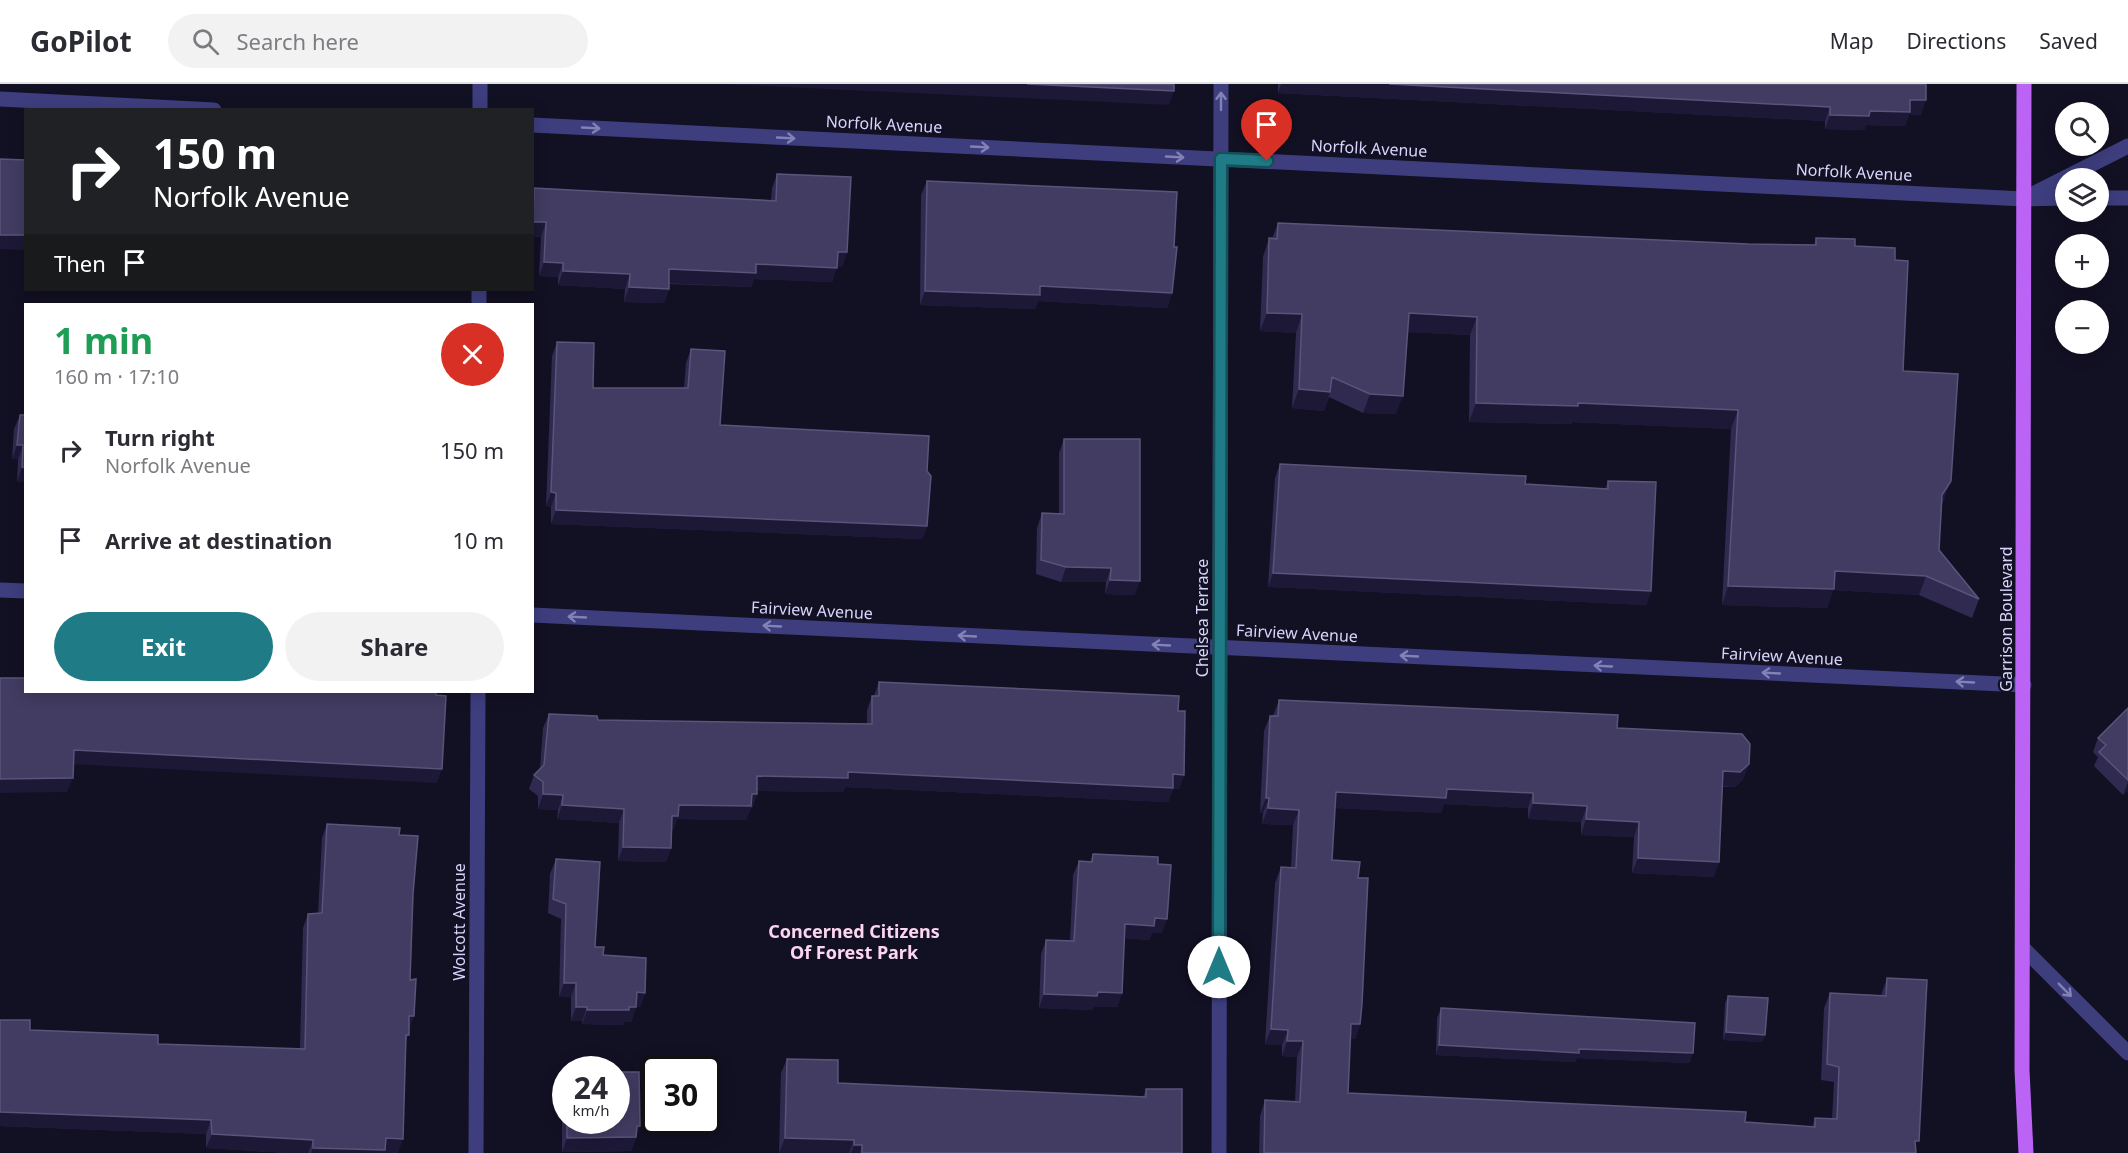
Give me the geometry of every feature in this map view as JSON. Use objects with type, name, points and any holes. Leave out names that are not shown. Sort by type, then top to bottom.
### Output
[{"type":"main road","name":"Garrison Boulevard","points":[[2024,84],[2022,1070],[2026,1153]]},
{"type":"street","points":[[480,84],[480,108]]},
{"type":"street","name":"Chelsea Terrace","points":[[1219,1153],[1221,84]]},
{"type":"street","points":[[0,99],[175,108]]},
{"type":"street","name":"Norfolk Avenue","points":[[534,125],[2024,199],[2055,198]]},
{"type":"street","points":[[2024,199],[2128,146]]},
{"type":"street","points":[[2109,198],[2128,198]]},
{"type":"street","points":[[0,590],[24,591]]},
{"type":"street","name":"Fairview Avenue","points":[[534,615],[2024,685]]},
{"type":"street","name":"Wolcott Avenue","points":[[476,1153],[478,693]]},
{"type":"street","points":[[2024,949],[2128,1053]]},
{"type":"building","points":[[1027,84],[1174,84],[1174,91]]},
{"type":"building","points":[[1389,84],[1926,84],[1926,100],[1910,100],[1910,112],[1870,111],[1869,116],[1830,115],[1830,107]]},
{"type":"building","points":[[0,159],[24,160],[24,235],[0,235]]},
{"type":"building","points":[[777,174],[851,177],[847,252],[838,252],[837,268],[756,264],[756,273],[669,269],[669,289],[629,287],[630,274],[563,271],[563,263],[544,262],[546,222],[534,222],[534,188],[776,201]]},
{"type":"building","points":[[927,181],[1177,192],[1174,247],[1177,247],[1172,293],[1040,286],[1040,295],[925,291]]},
{"type":"building","points":[[1278,223],[1748,244],[1816,245],[1816,238],[1855,239],[1855,246],[1895,248],[1895,260],[1908,261],[1903,371],[1958,374],[1951,481],[1942,495],[1939,550],[1979,599],[1926,576],[1835,571],[1834,589],[1728,586],[1738,410],[1578,403],[1578,406],[1476,403],[1477,317],[1409,313],[1403,396],[1370,394],[1332,377],[1330,392],[1299,389],[1302,314],[1267,313],[1269,238],[1277,239]]},
{"type":"building","points":[[557,342],[594,343],[593,388],[688,388],[691,349],[725,351],[720,425],[929,436],[927,471],[931,476],[927,526],[556,510],[556,493],[551,492]]},
{"type":"building","points":[[20,415],[24,415],[24,468],[22,467],[23,445],[17,445]]},
{"type":"building","points":[[1064,439],[1140,439],[1140,581],[1110,580],[1111,568],[1066,567],[1041,560],[1042,513],[1064,514]]},
{"type":"building","points":[[1280,464],[1526,476],[1525,484],[1608,489],[1608,481],[1656,482],[1651,591],[1273,573]]},
{"type":"building","points":[[0,678],[24,678],[24,693],[436,693],[436,695],[446,696],[442,769],[74,750],[73,778],[0,779]]},
{"type":"building","points":[[879,682],[1179,696],[1178,711],[1185,711],[1184,775],[1173,774],[1173,788],[848,772],[848,778],[757,776],[757,794],[752,794],[751,806],[679,805],[678,816],[672,816],[671,848],[623,847],[624,809],[562,805],[563,795],[543,794],[543,782],[534,775],[544,765],[549,714],[597,716],[598,720],[872,724],[872,696],[879,696]]},
{"type":"building","points":[[1279,700],[1618,715],[1617,728],[1742,734],[1750,744],[1749,764],[1740,772],[1723,771],[1719,862],[1638,858],[1639,822],[1586,819],[1587,806],[1533,803],[1533,793],[1447,789],[1446,798],[1336,792],[1332,860],[1360,862],[1358,878],[1368,878],[1362,1004],[1360,1024],[1351,1024],[1348,1093],[1746,1112],[1745,1122],[1815,1127],[1815,1118],[1837,1119],[1839,1067],[1827,1064],[1830,993],[1886,996],[1887,978],[1927,980],[1919,1141],[1915,1141],[1916,1153],[1264,1153],[1265,1100],[1300,1102],[1303,1041],[1287,1041],[1288,1030],[1271,1029],[1281,867],[1296,868],[1299,810],[1268,808],[1269,798],[1266,798],[1270,716],[1278,716]]},
{"type":"building","points":[[2128,708],[2128,780],[2099,752],[2106,745],[2098,738]]},
{"type":"building","points":[[327,824],[400,828],[399,835],[418,836],[410,980],[416,979],[414,1016],[409,1016],[409,1035],[406,1035],[403,1139],[386,1138],[385,1150],[313,1148],[313,1140],[212,1134],[211,1120],[0,1112],[0,1020],[30,1020],[30,1030],[158,1035],[158,1044],[305,1049],[308,914],[322,913]]},
{"type":"building","points":[[1093,854],[1158,857],[1158,864],[1171,865],[1167,919],[1155,918],[1154,926],[1125,924],[1122,993],[1098,992],[1097,996],[1044,994],[1046,940],[1074,941],[1079,861],[1092,862]]},
{"type":"building","points":[[556,859],[600,862],[595,947],[604,947],[603,955],[646,958],[645,993],[637,992],[636,1007],[629,1007],[629,1010],[587,1010],[587,1007],[576,1007],[576,983],[564,983],[566,904],[553,899]]},
{"type":"building","points":[[1728,996],[1768,998],[1765,1035],[1726,1032]]},
{"type":"building","points":[[1441,1008],[1695,1023],[1693,1053],[1579,1049],[1579,1053],[1439,1045]]},
{"type":"building","points":[[787,1059],[838,1060],[838,1083],[1146,1097],[1146,1089],[1182,1089],[1182,1153],[862,1153],[862,1145],[854,1145],[854,1140],[785,1138]]},
{"type":"building","points":[[630,1072],[639,1072],[640,1126],[637,1126],[636,1137],[567,1138],[567,1134],[630,1134]]},
{"type":"district","name":"Concerned Citizens Of Forest Park","points":[[854,942]]},
{"type":"route","points":[[1219,967],[1221,159],[1267,161]]}]
